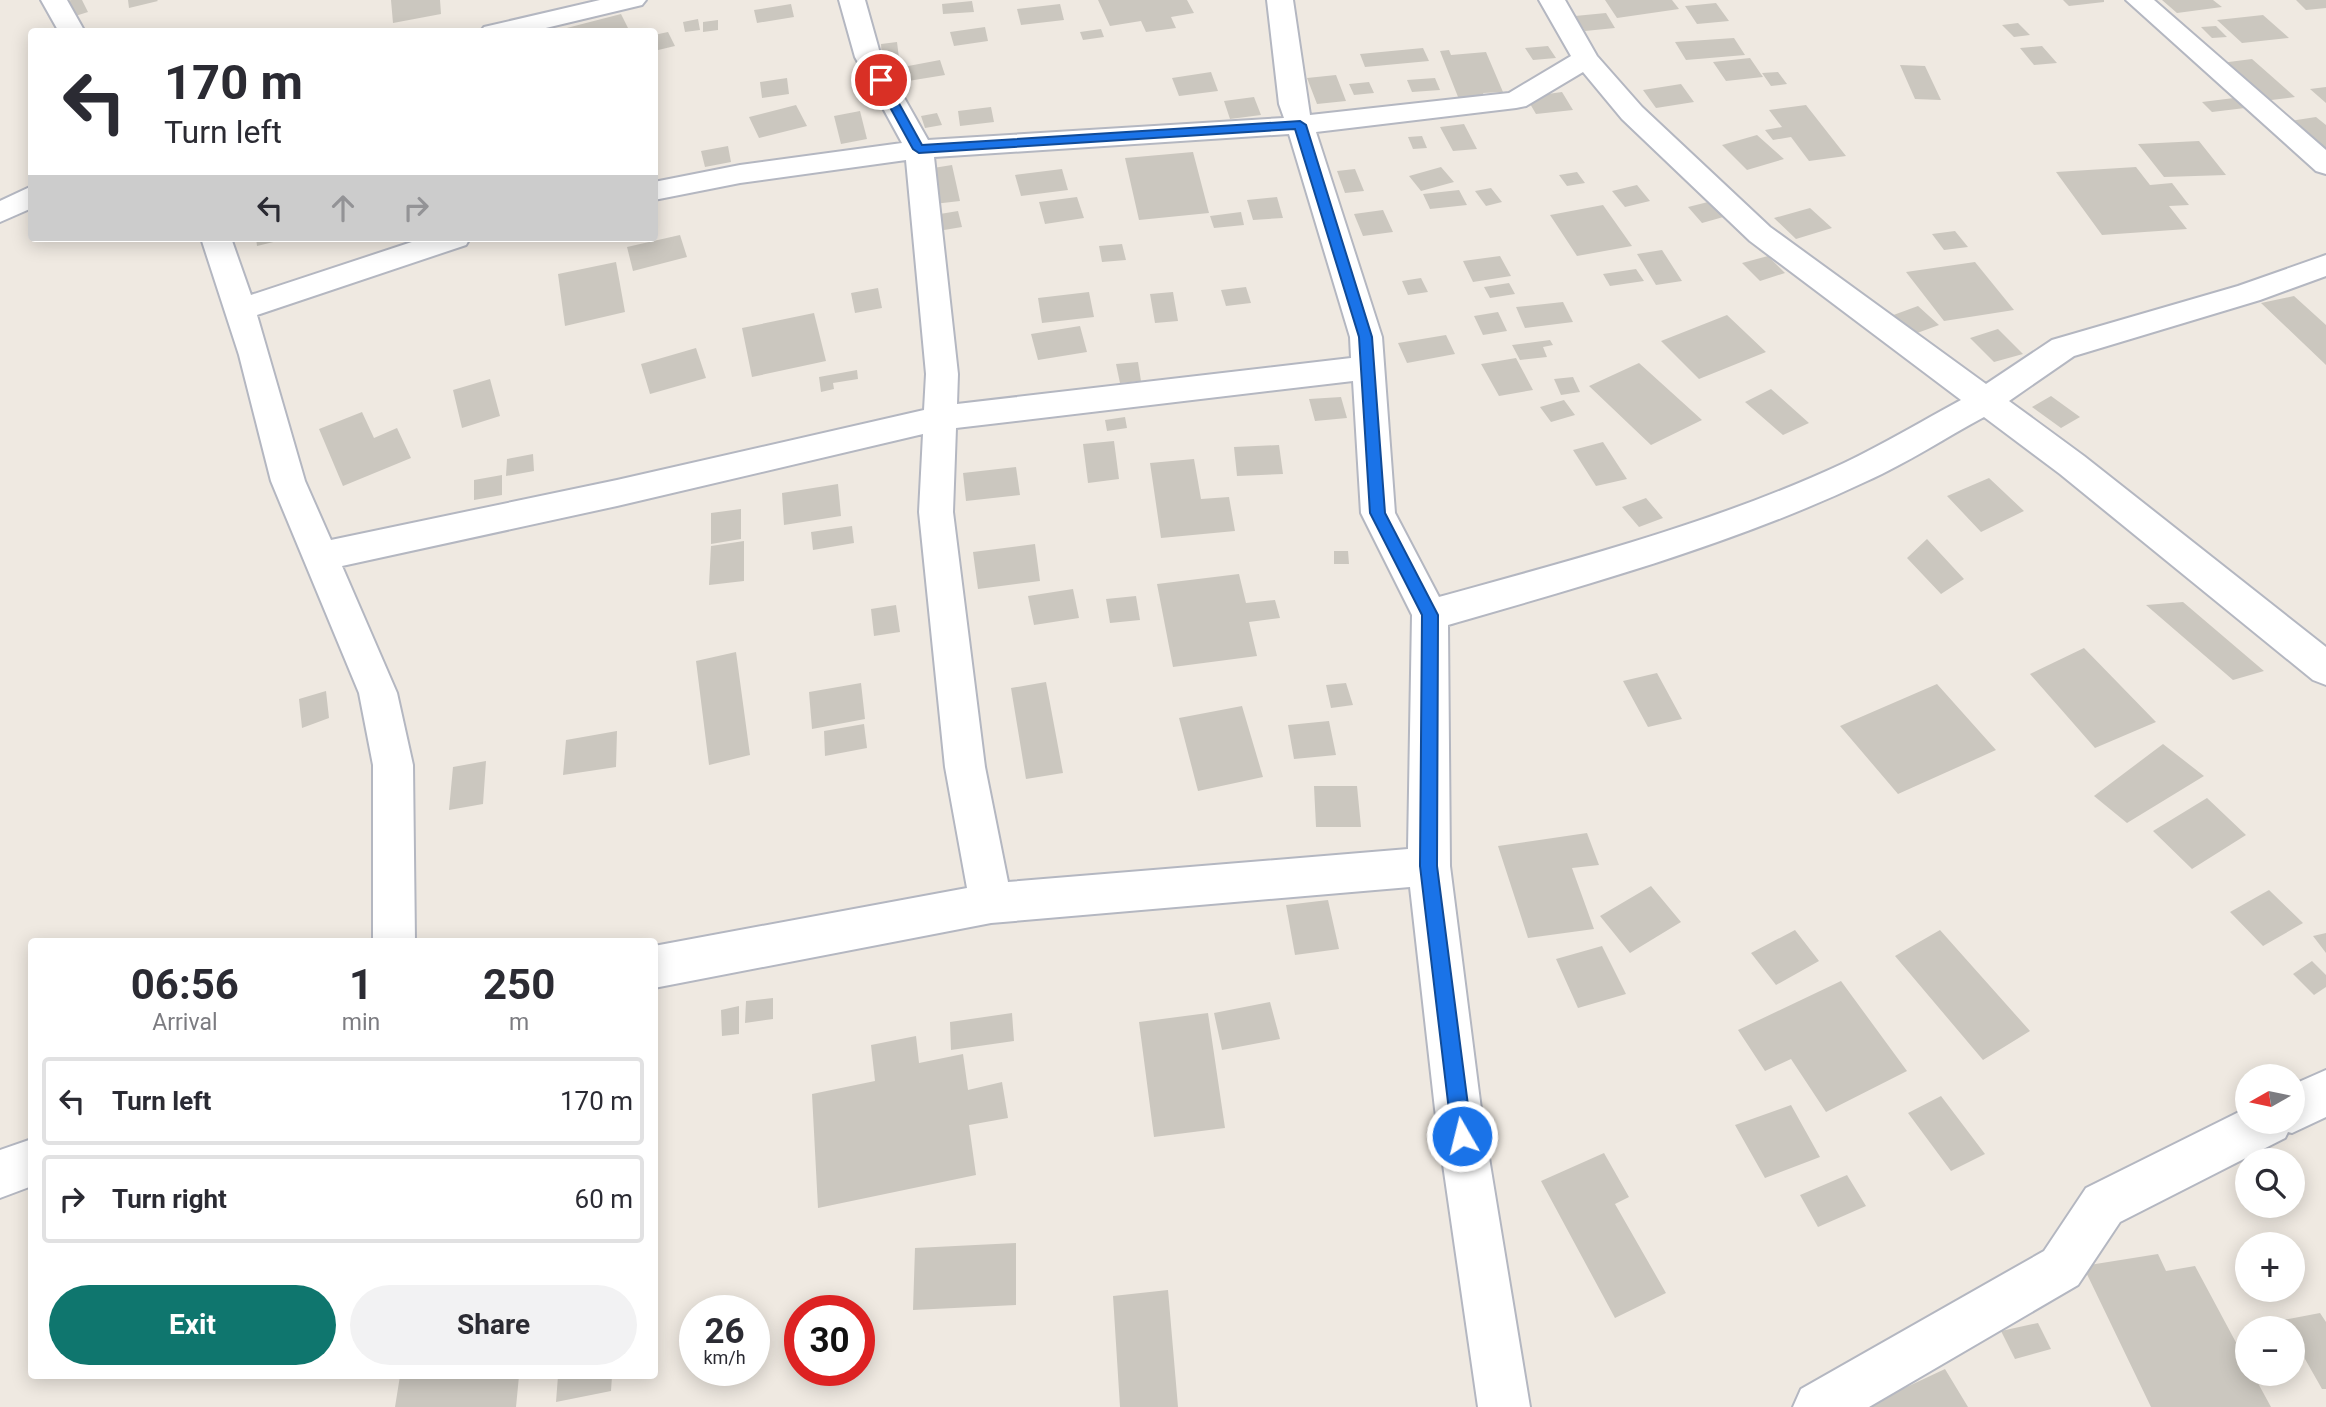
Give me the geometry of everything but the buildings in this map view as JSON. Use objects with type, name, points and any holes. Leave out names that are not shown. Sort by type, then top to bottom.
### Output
[{"type":"street","points":[[54,0],[70,28]]},
{"type":"street","points":[[508,28],[603,3],[633,0]]},
{"type":"street","points":[[852,0],[868,57],[919,149],[923,209],[943,374],[936,512],[965,767],[991,903]]},
{"type":"street","points":[[1280,0],[1293,104],[1366,337],[1378,513],[1430,615],[1429,866],[1458,1109],[1504,1407]]},
{"type":"street","points":[[1552,0],[1586,60],[1632,113],[1760,234],[2072,465],[2326,668]]},
{"type":"street","points":[[2139,0],[2326,165]]},
{"type":"street","points":[[658,190],[740,174],[919,149],[1300,125],[1516,100],[1586,60]]},
{"type":"street","points":[[0,213],[28,197]]},
{"type":"street","points":[[217,242],[255,355],[288,481],[378,693],[393,765],[394,938]]},
{"type":"street","points":[[240,310],[444,242]]},
{"type":"street","points":[[1430,615],[1577,573],[1726,524],[1856,472],[1987,400],[2063,348],[2249,293],[2326,265]]},
{"type":"street","points":[[321,556],[617,493],[940,418],[1368,368]]},
{"type":"street","points":[[658,966],[991,903],[1429,866]]},
{"type":"street","points":[[2305,1104],[2326,1093]]},
{"type":"street","points":[[1819,1407],[2061,1268],[2103,1205],[2245,1134]]},
{"type":"street","points":[[0,1174],[28,1164]]},
{"type":"route","points":[[881,80],[919,149],[1300,125],[1366,337],[1378,513],[1430,615],[1429,866],[1462,1136]]}]
